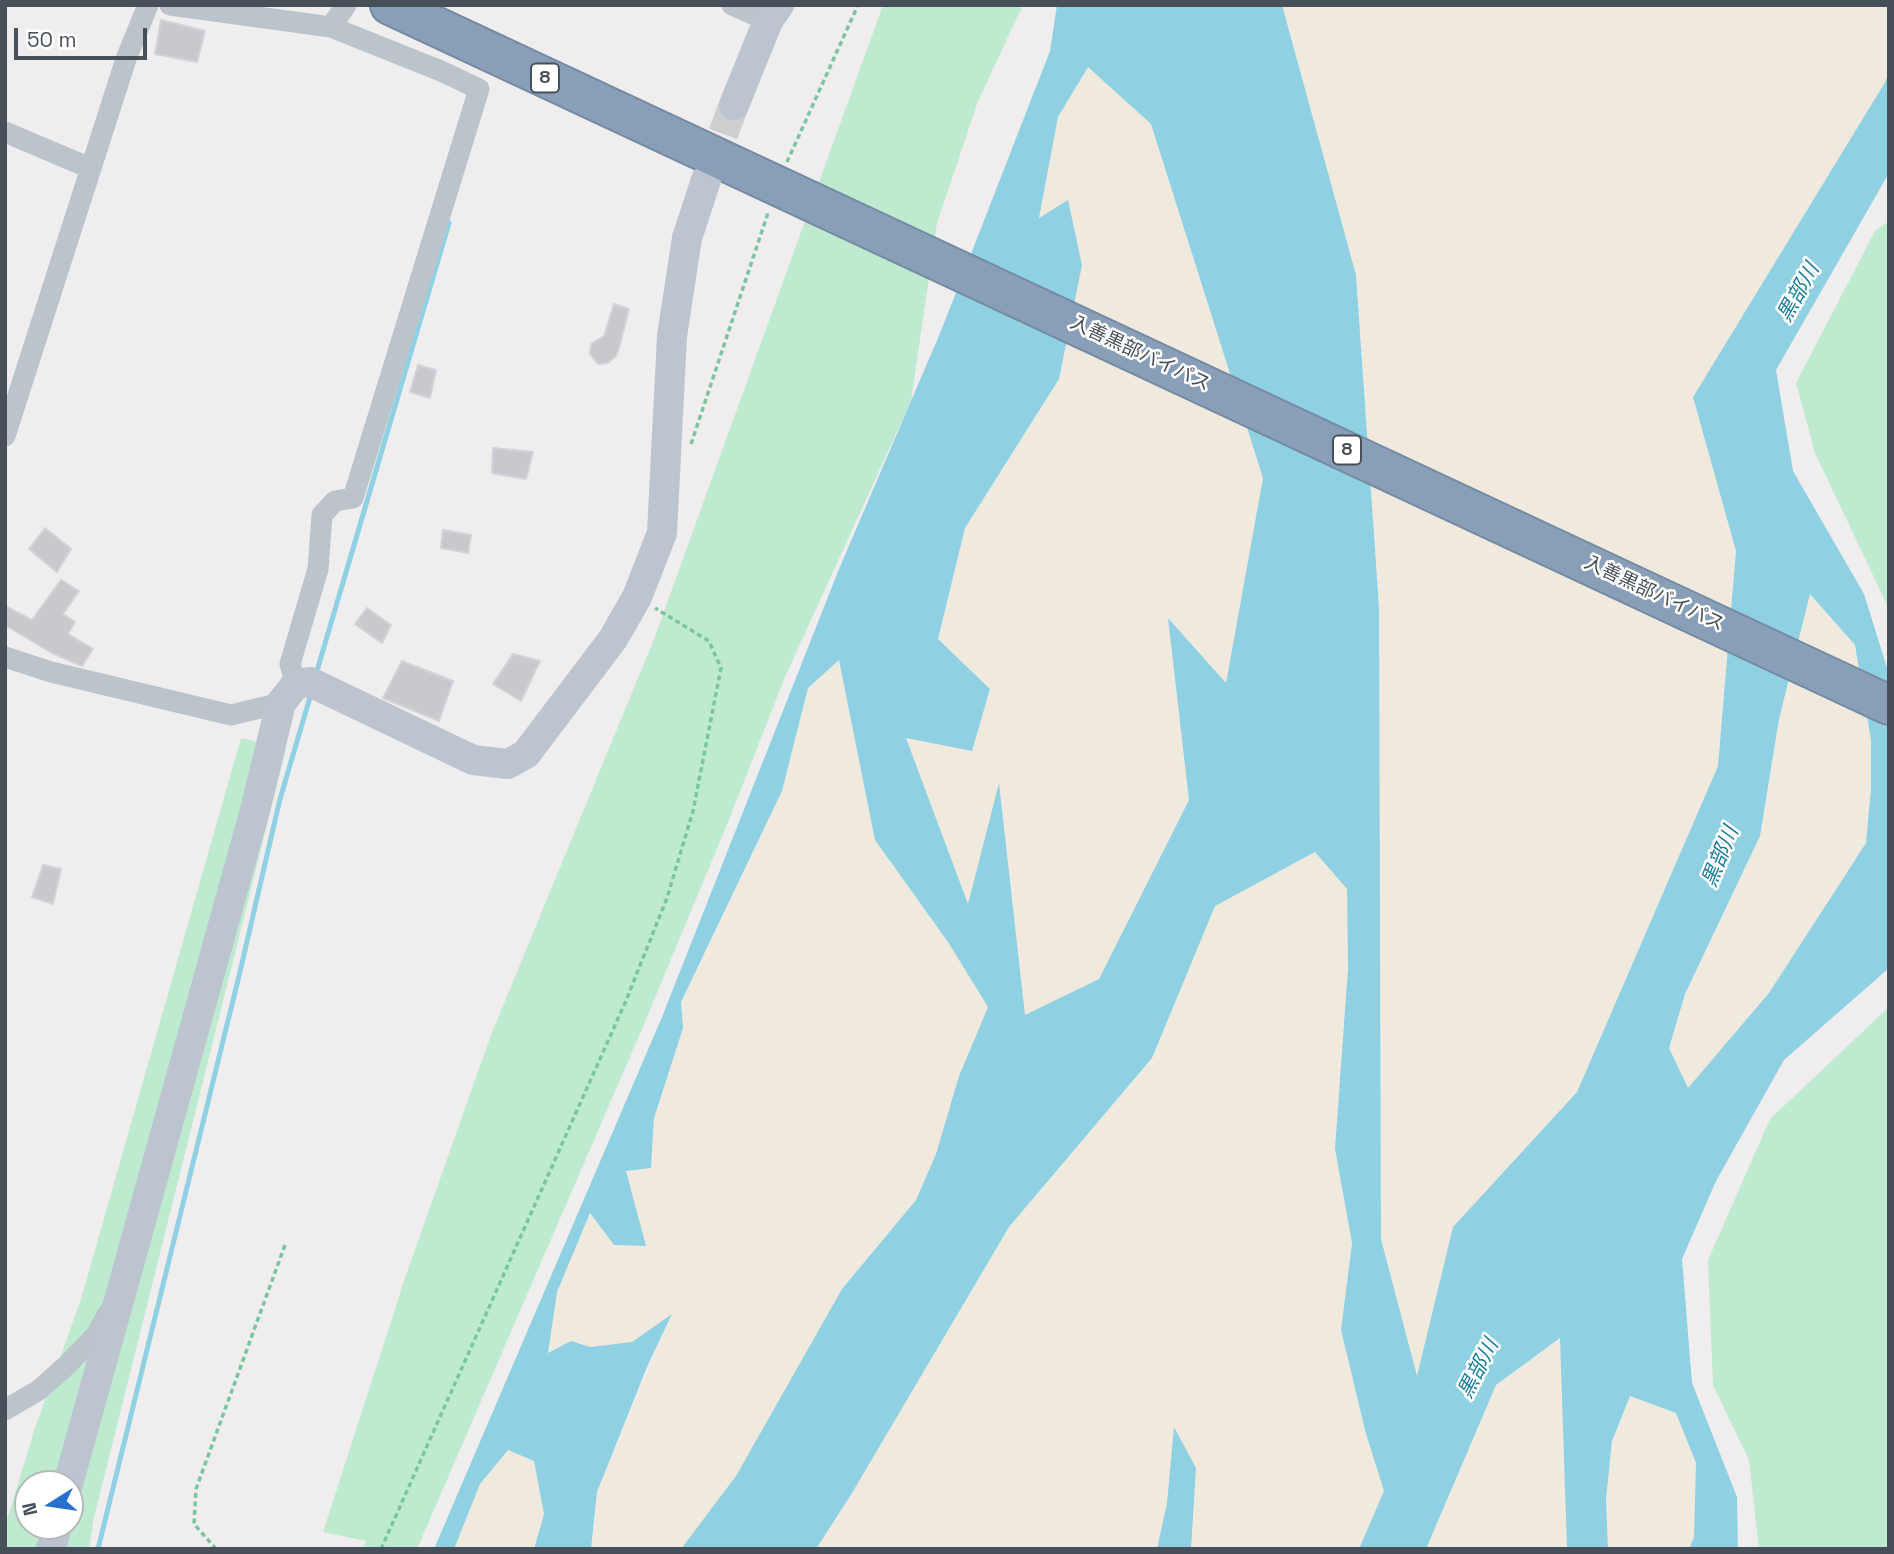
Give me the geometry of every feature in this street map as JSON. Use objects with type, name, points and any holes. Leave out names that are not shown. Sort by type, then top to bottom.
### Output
[{"type":"highway","name":"入善黒部バイパス","points":[[390,5],[703,165],[1407,478],[1889,705]]},
{"type":"street","points":[[5,436],[126,59],[148,5]]},
{"type":"street","points":[[72,1470],[289,694],[290,664],[318,569],[322,515],[335,501],[353,498],[478,89],[441,71],[331,27],[170,5]]},
{"type":"street","points":[[331,27],[346,5]]},
{"type":"street","points":[[732,5],[773,13],[734,105]]},
{"type":"street","points":[[5,132],[90,168]]},
{"type":"street","points":[[5,657],[51,672],[231,715],[289,694],[310,682],[472,760],[508,764],[526,754],[613,639],[637,597],[662,533],[672,337],[687,238],[703,165]]},
{"type":"street","points":[[5,1410],[39,1390],[67,1366],[96,1335],[119,1296]]},
{"type":"path","points":[[786,165],[858,5]]},
{"type":"path","points":[[688,455],[787,204]]},
{"type":"path","points":[[381,1549],[625,1003],[667,898],[694,811],[721,668],[709,641],[637,597]]},
{"type":"path","points":[[216,1549],[194,1524],[196,1489],[285,1245]]},
{"type":"green space","points":[[883,5],[1023,5],[978,101],[937,223],[911,401],[785,677],[642,1029],[417,1549],[363,1549],[366,1541],[323,1532],[406,1275],[491,1035],[654,639]]},
{"type":"green space","points":[[1889,221],[1889,609],[1815,453],[1796,383],[1875,231]]},
{"type":"green space","points":[[241,738],[286,749],[94,1517],[89,1549],[5,1549],[5,1526],[14,1497],[14,1540],[84,1540],[84,1470],[22,1470],[81,1299]]},
{"type":"green space","points":[[1889,1007],[1889,1549],[1759,1549],[1749,1460],[1713,1385],[1708,1260],[1770,1119]]},
{"type":"sand","points":[[1282,5],[1889,5],[1889,73],[1884,84],[1693,397],[1736,551],[1718,766],[1577,1092],[1453,1227],[1417,1378],[1381,1239],[1379,607],[1356,275]]},
{"type":"sand","points":[[1088,66],[1151,124],[1263,478],[1226,683],[1168,619],[1189,800],[1099,979],[1025,1015],[999,785],[968,905],[905,738],[972,751],[990,690],[938,639],[965,528],[1059,379],[1068,200],[1039,220],[1058,117]]},
{"type":"sand","points":[[1810,593],[1855,645],[1871,740],[1871,788],[1866,843],[1769,993],[1688,1089],[1669,1049],[1685,994],[1760,836],[1779,719]]},
{"type":"sand","points":[[839,660],[875,840],[948,942],[988,1007],[959,1076],[936,1154],[916,1200],[842,1289],[736,1477],[681,1549],[592,1549],[597,1492],[671,1315],[632,1342],[590,1347],[571,1341],[548,1354],[557,1292],[590,1212],[626,1171],[651,1167],[654,1118],[683,1028],[681,1003],[782,791],[808,688]]},
{"type":"sand","points":[[1315,852],[1347,889],[1348,968],[1335,1149],[1352,1243],[1341,1330],[1366,1434],[1385,1491],[1359,1549],[1191,1549],[1196,1468],[1167,1503],[1157,1549],[816,1549],[1009,1227],[1152,1058],[1215,905]]},
{"type":"sand","points":[[1561,1338],[1567,1549],[1426,1549],[1496,1385]]},
{"type":"sand","points":[[1630,1396],[1677,1413],[1696,1464],[1694,1537],[1689,1549],[1608,1549],[1606,1499],[1612,1440]]},
{"type":"sand","points":[[508,1450],[534,1461],[544,1514],[534,1549],[454,1549],[480,1484]]},
{"type":"water","name":"黒部川","points":[[1057,5],[1282,5],[1356,275],[1379,607],[1381,1239],[1417,1376],[1453,1227],[1577,1092],[1718,766],[1736,551],[1693,397],[1889,73],[1889,173],[1776,370],[1793,471],[1864,594],[1889,674],[1889,968],[1784,1060],[1716,1181],[1682,1259],[1692,1383],[1737,1497],[1738,1549],[1689,1549],[1694,1537],[1696,1463],[1676,1413],[1630,1396],[1612,1441],[1606,1499],[1608,1549],[1567,1549],[1560,1338],[1496,1385],[1426,1549],[1359,1549],[1384,1491],[1366,1434],[1341,1330],[1352,1243],[1335,1149],[1348,968],[1347,889],[1315,852],[1215,906],[1152,1058],[1009,1227],[816,1549],[681,1549],[736,1476],[842,1289],[916,1200],[936,1154],[959,1076],[988,1007],[948,942],[875,840],[839,660],[808,688],[782,791],[681,1002],[683,1028],[654,1118],[651,1168],[626,1171],[646,1246],[614,1245],[590,1213],[557,1292],[548,1353],[571,1341],[590,1347],[632,1342],[672,1314],[647,1367],[597,1492],[591,1549],[534,1549],[544,1514],[534,1461],[508,1450],[480,1484],[454,1549],[434,1549],[662,1017],[839,569],[941,331],[1050,51]],"holes":[[[1088,67],[1151,124],[1263,478],[1226,683],[1168,618],[1189,800],[1099,979],[1025,1015],[999,783],[968,904],[906,738],[972,751],[990,689],[938,639],[965,528],[1059,379],[1082,265],[1068,200],[1039,218],[1058,117]],[[1810,594],[1855,645],[1871,740],[1871,788],[1866,843],[1769,993],[1688,1088],[1669,1048],[1685,994],[1760,836],[1779,719]]]},
{"type":"water","points":[[1174,1427],[1196,1468],[1191,1549],[1157,1549],[1167,1503]]},
{"type":"building","points":[[161,20],[205,31],[197,62],[155,54]]},
{"type":"building","points":[[614,304],[629,309],[619,348],[616,356],[608,363],[598,364],[590,354],[591,344],[604,336]]},
{"type":"building","points":[[418,365],[436,370],[430,398],[410,392]]},
{"type":"building","points":[[493,448],[533,452],[526,479],[492,473]]},
{"type":"building","points":[[45,528],[71,549],[57,572],[29,549]]},
{"type":"building","points":[[443,530],[471,535],[468,553],[441,548]]},
{"type":"building","points":[[61,580],[79,591],[63,614],[75,622],[68,634],[93,649],[82,666],[52,653],[5,625],[5,606],[32,620]]},
{"type":"building","points":[[367,608],[391,625],[382,643],[355,624]]},
{"type":"building","points":[[513,654],[540,661],[521,701],[493,684]]},
{"type":"building","points":[[402,661],[453,681],[439,721],[383,698]]},
{"type":"building","points":[[43,865],[61,869],[53,904],[32,897]]},
{"type":"waterway","points":[[316,674],[449,223]]},
{"type":"waterway","points":[[98,1549],[280,799],[311,694]]},
{"type":"tunnel","points":[[707,176],[734,105]]}]
